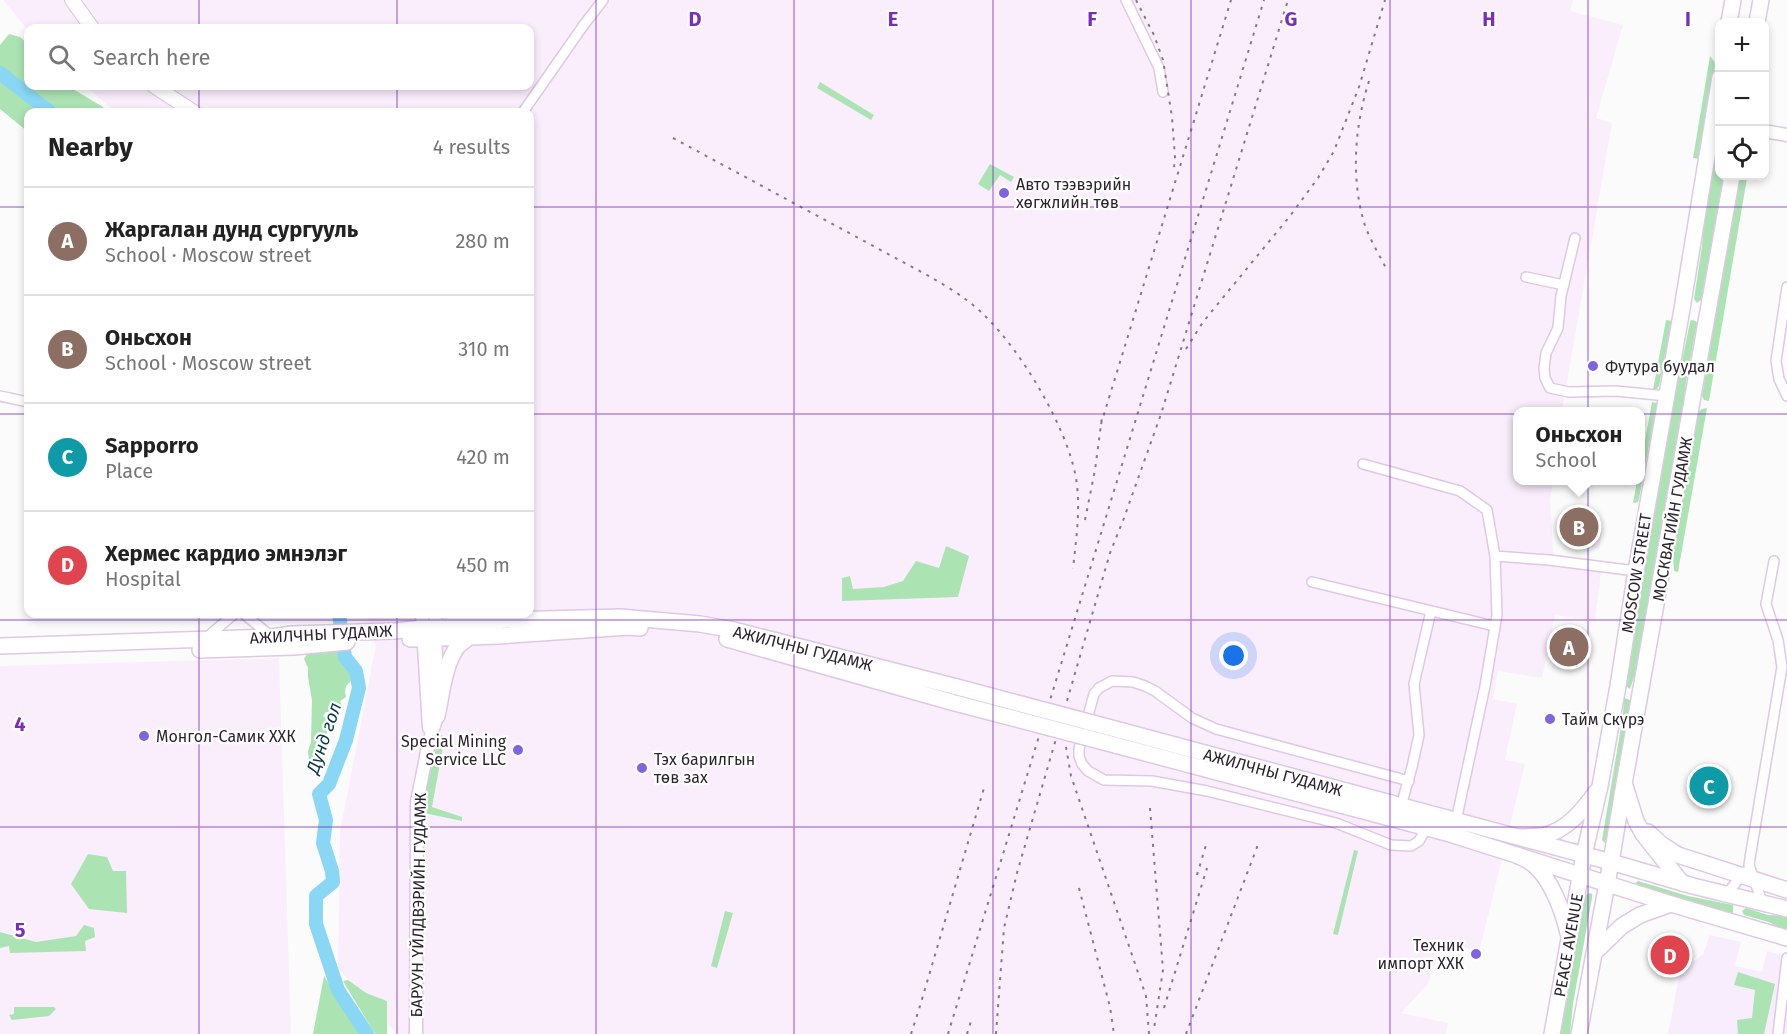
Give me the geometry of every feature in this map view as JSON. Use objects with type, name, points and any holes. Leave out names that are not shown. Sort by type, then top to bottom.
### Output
[{"type":"main road","points":[[72,0],[89,24]]},
{"type":"main road","points":[[1730,18],[1733,0]]},
{"type":"main road","points":[[1758,18],[1761,0]]},
{"type":"main road","points":[[160,90],[188,108]]},
{"type":"main road","name":"MOSCOW STREET","points":[[1584,855],[1600,786],[1618,686],[1715,102]]},
{"type":"main road","name":"МОСКВАГИЙН ГУДАМЖ","points":[[1611,862],[1731,180]]},
{"type":"main road","points":[[1682,309],[1709,313]]},
{"type":"main road","name":"АЖИЛЧНЫ ГУДАМЖ","points":[[0,656],[375,636],[428,627],[507,620],[620,617],[700,629],[955,703],[1117,737],[1401,806],[1682,883],[1787,909]]},
{"type":"main road","name":"АЖИЛЧНЫ ГУДАМЖ","points":[[428,627],[469,637],[629,627],[734,630],[957,687],[1787,938]]},
{"type":"main road","name":"АЖИЛЧНЫ ГУДАМЖ","points":[[0,646],[272,637],[293,640]]},
{"type":"main road","points":[[437,716],[452,657],[459,645],[469,637]]},
{"type":"main road","points":[[1618,686],[1622,691],[1632,693],[1642,682]]},
{"type":"main road","points":[[1624,784],[1642,834],[1682,883]]},
{"type":"main road","points":[[1518,837],[1544,836],[1563,827],[1577,817],[1600,786]]},
{"type":"main road","points":[[1636,821],[1670,852],[1748,874],[1787,890]]},
{"type":"main road","points":[[1517,855],[1534,865],[1547,881],[1564,917],[1569,937]]},
{"type":"main road","name":"PEACE AVENUE","points":[[1552,1034],[1584,855]]},
{"type":"main road","name":"PEACE AVENUE","points":[[1579,1034],[1611,862]]},
{"type":"main road","points":[[1743,925],[1739,916],[1739,908],[1755,900]]},
{"type":"main road","points":[[1594,953],[1615,932],[1640,915],[1671,904]]},
{"type":"street","points":[[526,108],[603,0]]},
{"type":"street","points":[[1126,0],[1159,68],[1163,92]]},
{"type":"street","points":[[1769,132],[1787,135]]},
{"type":"street","points":[[1575,238],[1561,296],[1558,328],[1546,353],[1545,378],[1550,388],[1569,392],[1616,391],[1667,396]]},
{"type":"street","points":[[1526,277],[1564,285]]},
{"type":"street","points":[[1787,287],[1776,361],[1779,379],[1787,396]]},
{"type":"street","points":[[0,396],[24,401]]},
{"type":"street","points":[[1363,464],[1460,490],[1487,510],[1495,556],[1497,615],[1485,686],[1456,821]]},
{"type":"street","points":[[1495,556],[1636,571]]},
{"type":"street","points":[[1755,900],[1748,874],[1782,667],[1778,640],[1766,604],[1774,561]]},
{"type":"street","points":[[1312,582],[1494,627]]},
{"type":"street","points":[[1401,806],[1419,735],[1414,684],[1431,611]]},
{"type":"street","points":[[204,639],[229,618]]},
{"type":"street","points":[[249,618],[272,637]]},
{"type":"street","name":"БАРУУН ҮЙЛДВЭРИЙН ГУДАМЖ","points":[[416,1034],[417,802],[429,742],[437,716],[428,627]]},
{"type":"street","name":"БАРУУН ҮЙЛДВЭРИЙН ГУДАМЖ","points":[[428,627],[429,742]]},
{"type":"street","points":[[1409,781],[1216,729],[1192,718],[1155,691],[1121,680],[1105,683],[1094,694],[1078,749],[1082,764],[1088,771],[1104,780],[1152,781],[1207,791],[1336,823],[1391,845],[1411,846],[1419,841],[1426,828]]},
{"type":"street","points":[[1727,894],[1748,874]]},
{"type":"street","points":[[1778,1034],[1787,958]]},
{"type":"shaded area","points":[[3,0],[1573,0],[1570,11],[1623,25],[1596,118],[1612,123],[1563,407],[1513,407],[1513,485],[1552,485],[1550,500],[1554,565],[1601,572],[1595,621],[1555,615],[1542,678],[1498,671],[1493,699],[1517,704],[1505,760],[1525,764],[1480,949],[1441,946],[1428,984],[1401,1013],[1448,1023],[1446,1034],[397,1034],[338,968],[340,832],[376,645],[367,618],[534,618],[534,108],[111,108],[90,90],[534,90],[534,24],[24,25]]},
{"type":"shaded area","points":[[1568,506],[1586,510],[1584,528],[1602,532],[1599,549],[1570,541],[1575,526],[1566,524]]},
{"type":"shaded area","points":[[279,658],[291,1034],[0,1034],[0,666]]},
{"type":"shaded area","points":[[1710,935],[1741,942],[1735,966],[1762,972],[1767,951],[1787,956],[1787,1034],[1668,1034],[1682,961],[1696,960],[1703,954]]},
{"type":"shaded area","points":[[1674,940],[1684,942],[1680,966],[1656,959],[1659,948],[1673,944]]},
{"type":"green space","points":[[9,34],[24,40],[24,89],[0,70],[0,45]]},
{"type":"green space","points":[[1710,56],[1715,65],[1700,159],[1693,158]]},
{"type":"green space","points":[[0,78],[38,108],[24,108],[24,129],[0,109]]},
{"type":"green space","points":[[820,82],[874,115],[871,120],[817,88]]},
{"type":"green space","points":[[25,90],[75,90],[104,108],[47,108]]},
{"type":"green space","points":[[1715,149],[1715,180],[1723,180],[1701,300],[1697,303],[1694,299]]},
{"type":"green space","points":[[990,164],[1014,177],[1011,182],[1000,175],[989,191],[978,184]]},
{"type":"green space","points":[[1738,180],[1747,180],[1709,401],[1704,400],[1702,396]]},
{"type":"green space","points":[[1666,320],[1672,321],[1659,386],[1653,390]]},
{"type":"green space","points":[[1691,320],[1697,323],[1681,424],[1643,651],[1630,689],[1626,686],[1629,667],[1628,650],[1670,408]]},
{"type":"green space","points":[[1652,402],[1657,403],[1645,467],[1645,441]]},
{"type":"green space","points":[[1707,408],[1678,572],[1674,571],[1673,557],[1698,412]]},
{"type":"green space","points":[[1636,485],[1642,485],[1638,502],[1633,503]]},
{"type":"green space","points":[[946,546],[969,556],[958,597],[842,601],[842,578],[850,576],[853,589],[884,587],[903,581],[916,561],[939,568]]},
{"type":"green space","points":[[310,649],[338,649],[343,662],[348,665],[354,676],[346,687],[346,697],[340,701],[341,710],[326,712],[323,716],[329,720],[330,727],[326,734],[327,741],[321,759],[314,764],[309,761],[308,751],[311,742],[312,700],[308,668],[304,659]]},
{"type":"green space","points":[[1624,698],[1634,699],[1608,841],[1605,843],[1602,840]]},
{"type":"green space","points":[[439,735],[445,736],[432,807],[462,817],[462,821],[424,813],[423,804]]},
{"type":"green space","points":[[1354,850],[1358,851],[1338,935],[1333,934]]},
{"type":"green space","points":[[88,854],[107,857],[113,871],[126,871],[127,913],[89,909],[71,884]]},
{"type":"green space","points":[[1638,881],[1688,896],[1733,905],[1733,916],[1637,888],[1634,884]]},
{"type":"green space","points":[[1592,894],[1592,898],[1573,1004],[1570,1034],[1560,1034],[1584,896]]},
{"type":"green space","points":[[1746,908],[1768,915],[1787,916],[1787,932],[1769,922],[1744,915],[1742,911]]},
{"type":"green space","points":[[725,911],[733,913],[717,968],[711,966]]},
{"type":"green space","points":[[84,925],[94,928],[95,937],[85,941],[86,951],[10,953],[9,946],[0,948],[0,932],[36,942],[76,936]]},
{"type":"green space","points":[[1738,972],[1775,984],[1764,1034],[1738,1034],[1737,1020],[1752,1018],[1755,990],[1734,985]]},
{"type":"green space","points":[[324,976],[361,1034],[313,1034]]},
{"type":"green space","points":[[348,980],[366,993],[387,1001],[387,1034],[375,1034],[343,981]]},
{"type":"green space","points":[[14,1007],[54,1007],[56,1009],[49,1016],[12,1020],[9,1015],[14,1014]]},
{"type":"waterway","name":"Дунд гол","points":[[0,73],[45,108]]},
{"type":"waterway","name":"Дунд гол","points":[[340,618],[345,657],[356,671],[359,688],[346,740],[329,784],[319,794],[326,820],[323,843],[333,882],[316,896],[316,924],[338,990],[367,1034]]},
{"type":"railway","points":[[1136,0],[1154,35],[1163,60],[1172,117],[1174,168]]},
{"type":"railway","points":[[1101,424],[1231,0]]},
{"type":"railway","points":[[948,1034],[1264,0]]},
{"type":"railway","points":[[996,1034],[1004,928],[1017,873],[1110,553],[1161,414],[1288,0]]},
{"type":"railway","points":[[1186,349],[1203,322],[1290,216],[1318,178],[1334,151],[1359,87],[1385,0]]},
{"type":"railway","points":[[1369,81],[1358,132],[1357,185],[1365,226],[1387,270]]},
{"type":"railway","points":[[673,138],[942,283],[970,303],[998,329],[1040,390],[1053,413],[1071,458],[1078,501],[1073,569]]},
{"type":"railway","points":[[1085,520],[1102,417]]},
{"type":"railway","points":[[1067,720],[1065,741],[1071,776],[1146,996],[1149,1034]]},
{"type":"railway","points":[[911,1034],[984,788]]},
{"type":"railway","points":[[1150,808],[1163,970],[1154,1029]]},
{"type":"railway","points":[[1186,1034],[1259,842]]},
{"type":"railway","points":[[1197,875],[1206,845]]},
{"type":"railway","points":[[1164,1008],[1207,868]]},
{"type":"railway","points":[[1079,888],[1110,1007],[1114,1034]]},
{"type":"railway","points":[[967,1034],[972,1018]]},
{"type":"place","name":"Авто тээвэрийн хөгжлийн төв","points":[[1004,193]]},
{"type":"place","name":"Футура буудал","points":[[1593,366]]},
{"type":"place","name":"Оньсхон","points":[[1579,527]]},
{"type":"place","name":"Жаргалан дунд сургууль","points":[[1569,647]]},
{"type":"place","name":"Тайм Скүрэ","points":[[1550,719]]},
{"type":"place","name":"Монгол-Самик ХХК","points":[[144,736]]},
{"type":"place","name":"Special Mining Service LLC","points":[[518,750]]},
{"type":"place","name":"Тэх барилгын төв зах","points":[[642,768]]},
{"type":"place","name":"Sapporro","points":[[1709,786]]},
{"type":"place","name":"Техник импорт ХХК","points":[[1476,954]]},
{"type":"place","name":"Хермес кардио эмнэлэг","points":[[1670,955]]}]
